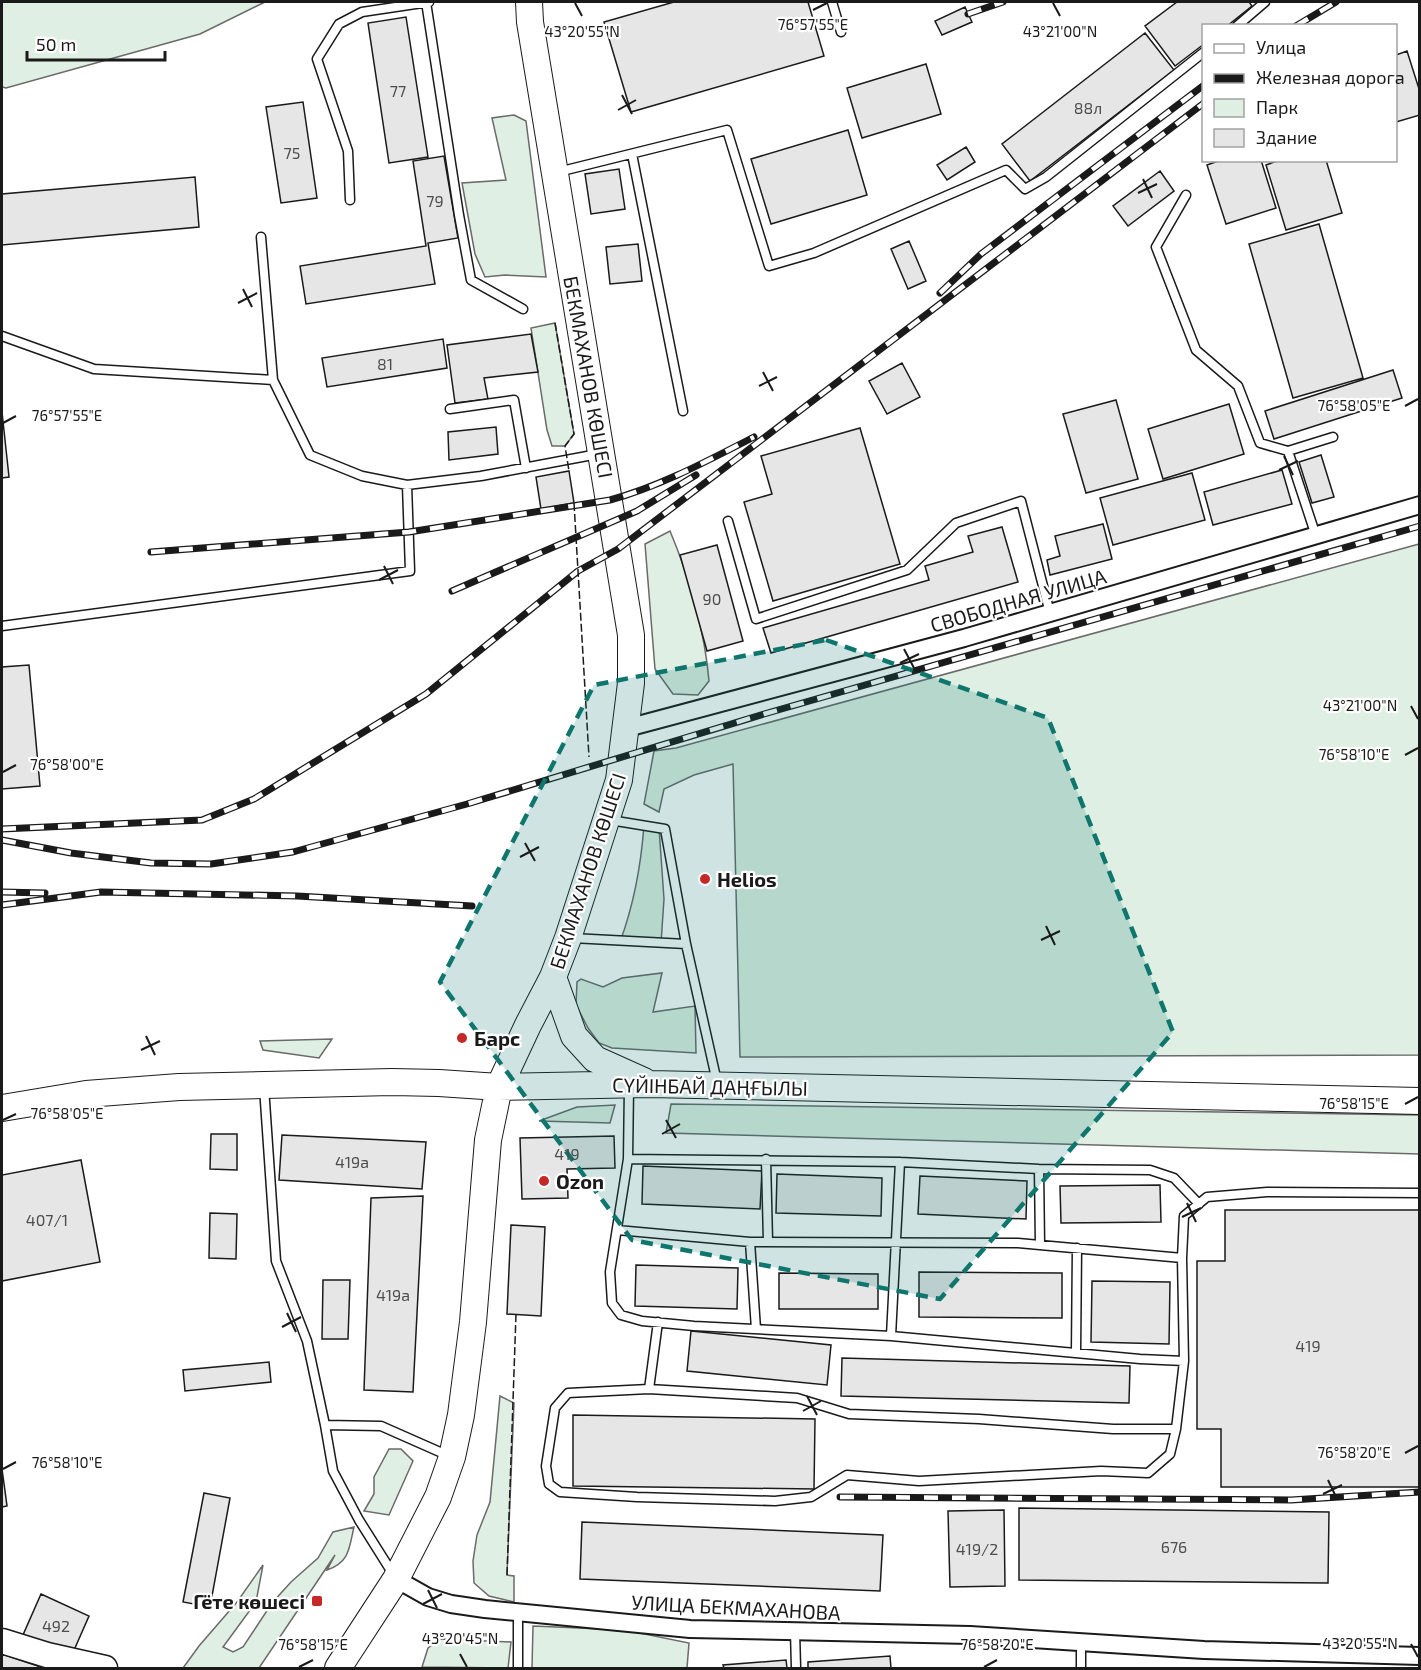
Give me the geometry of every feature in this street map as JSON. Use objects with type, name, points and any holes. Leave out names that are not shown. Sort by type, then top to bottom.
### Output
[{"type":"main road","name":"БЕКМАХАНОВ КӨШЕСІ","points":[[338,1668],[396,1579],[438,1497],[452,1457],[461,1415],[473,1322],[488,1140],[499,1087],[553,977],[568,938],[619,780],[627,728],[631,683],[631,635],[530,22],[529,2]]},
{"type":"main road","points":[[553,977],[574,1036],[595,1059],[640,1084]]},
{"type":"main road","name":"СҮЙІНБАЙ ДАҢҒЫЛЫ","points":[[2,1108],[86,1094],[179,1087],[392,1082],[499,1087],[717,1085],[1419,1101]]},
{"type":"street","name":"СВОБОДНАЯ УЛИЦА","points":[[627,728],[963,638],[1419,505]]},
{"type":"street","name":"УЛИЦА БЕКМАХАНОВА","points":[[396,1579],[428,1597],[451,1604],[690,1629],[970,1635],[1204,1650],[1419,1656]]},
{"type":"street","points":[[2,1641],[47,1656],[105,1668]]},
{"type":"lane","points":[[350,200],[348,151],[317,59],[339,24],[362,12],[428,2],[459,215],[471,280],[523,309]]},
{"type":"lane","points":[[832,2],[841,32]]},
{"type":"lane","points":[[1239,24],[1265,2]]},
{"type":"lane","points":[[555,173],[728,130],[769,266],[814,253],[1006,170],[1025,189],[1046,177],[1202,53]]},
{"type":"lane","points":[[632,154],[683,411]]},
{"type":"lane","points":[[1186,195],[1156,247],[1196,350],[1238,386],[1260,443],[1287,451],[1333,437]]},
{"type":"lane","points":[[261,237],[273,380],[310,455],[362,476],[407,484],[481,476],[602,454]]},
{"type":"lane","points":[[2,336],[94,369],[273,380]]},
{"type":"lane","points":[[450,409],[514,400],[526,468]]},
{"type":"lane","points":[[1287,451],[1316,536]]},
{"type":"lane","points":[[2,626],[410,571],[407,484]]},
{"type":"lane","points":[[728,521],[756,619],[907,570],[956,523],[1021,501],[1050,613]]},
{"type":"lane","points":[[608,819],[665,829],[686,944],[717,1085]]},
{"type":"lane","points":[[568,938],[686,944]]},
{"type":"lane","points":[[640,1084],[610,1272],[612,1303],[621,1315],[642,1321],[891,1336],[1184,1361]]},
{"type":"lane","points":[[264,1085],[276,1261],[307,1341],[333,1471],[359,1520],[396,1579]]},
{"type":"lane","points":[[628,1159],[900,1162],[1039,1170],[1150,1170],[1174,1178],[1199,1204]]},
{"type":"lane","points":[[766,1160],[768,1242]]},
{"type":"lane","points":[[891,1336],[900,1162]]},
{"type":"lane","points":[[1039,1170],[1040,1245]]},
{"type":"lane","points":[[1176,1429],[1113,1429],[979,1419],[849,1414],[797,1398],[649,1389],[568,1392],[555,1408],[546,1466],[549,1484],[561,1492],[774,1501],[811,1497],[847,1475],[919,1481],[1101,1471],[1148,1473],[1170,1454],[1176,1429],[1184,1361],[1182,1258],[1184,1216],[1207,1197],[1267,1192],[1419,1193]]},
{"type":"lane","points":[[617,1230],[750,1242],[1040,1245],[1182,1258]]},
{"type":"lane","points":[[750,1242],[756,1329]]},
{"type":"lane","points":[[1076,1353],[1077,1248]]},
{"type":"lane","points":[[649,1389],[658,1322]]},
{"type":"lane","points":[[325,1425],[381,1426],[452,1457]]},
{"type":"lane","points":[[518,1612],[519,1668]]},
{"type":"lane","points":[[795,1631],[796,1668]]},
{"type":"lane","points":[[1081,1642],[1081,1668]]},
{"type":"highlighted area","points":[[826,640],[1048,718],[1173,1032],[940,1299],[632,1240],[440,982],[594,685]]},
{"type":"green space","points":[[2,2],[265,2],[200,34],[6,88],[2,87]]},
{"type":"green space","points":[[514,115],[526,121],[546,277],[505,275],[485,277],[475,254],[462,183],[506,180],[492,118]]},
{"type":"green space","points":[[555,323],[574,434],[565,446],[552,446],[547,430],[531,328]]},
{"type":"green space","points":[[670,531],[690,585],[704,643],[709,681],[698,695],[673,694],[655,669],[645,544]]},
{"type":"green space","points":[[1419,544],[1419,1055],[740,1057],[733,764],[694,775],[664,789],[659,812],[644,804],[654,751],[676,748]]},
{"type":"green space","points":[[644,825],[659,828],[664,899],[661,943],[620,942],[636,885]]},
{"type":"green space","points":[[662,973],[653,1012],[695,1006],[696,1053],[612,1048],[599,1043],[576,1005],[577,982],[581,979],[603,987],[622,978]]},
{"type":"green space","points":[[332,1039],[319,1058],[263,1050],[260,1041]]},
{"type":"green space","points":[[671,1104],[1419,1115],[1419,1154],[666,1133]]},
{"type":"green space","points":[[615,1105],[610,1123],[539,1121],[577,1107]]},
{"type":"green space","points":[[500,1396],[514,1403],[507,1575],[514,1576],[514,1602],[489,1596],[474,1583],[473,1561],[477,1535],[490,1502]]},
{"type":"green space","points":[[389,1449],[401,1449],[413,1461],[389,1515],[364,1511],[374,1494],[374,1477]]},
{"type":"green space","points":[[354,1527],[344,1558],[335,1567],[327,1570],[335,1555],[259,1668],[183,1668],[237,1602],[263,1565],[256,1602],[223,1647],[233,1652],[243,1647],[272,1603],[318,1558],[333,1532]]},
{"type":"green space","points":[[533,1626],[625,1630],[689,1643],[687,1668],[532,1668]]},
{"type":"green space","points":[[440,1639],[511,1642],[508,1668],[422,1667],[428,1648]]},
{"type":"building","points":[[674,2],[808,2],[824,56],[631,112],[604,22]]},
{"type":"building","points":[[1177,2],[1249,2],[1252,6],[1230,24],[1202,24],[1202,46],[1175,66],[1145,26]]},
{"type":"building","points":[[965,7],[972,22],[942,35],[935,21]]},
{"type":"building","points":[[406,17],[428,157],[389,163],[368,23]]},
{"type":"building","points":[[1145,33],[1174,70],[1030,181],[1002,144]]},
{"type":"building","points":[[1407,51],[1420,92],[1420,115],[1397,122],[1397,55]]},
{"type":"building","points":[[926,64],[941,114],[862,138],[847,88]]},
{"type":"building","points":[[303,102],[317,198],[281,203],[266,107]]},
{"type":"building","points":[[848,130],[867,195],[771,224],[751,159]]},
{"type":"building","points":[[966,147],[975,162],[947,180],[937,165]]},
{"type":"building","points":[[444,156],[458,238],[428,243],[435,284],[306,304],[300,266],[426,246],[413,161]]},
{"type":"building","points":[[1215,162],[1262,162],[1276,208],[1226,224],[1207,165]]},
{"type":"building","points":[[1274,162],[1327,162],[1342,213],[1286,230],[1266,165]]},
{"type":"building","points":[[619,169],[625,209],[591,214],[585,174]]},
{"type":"building","points":[[1160,171],[1174,191],[1128,226],[1113,206]]},
{"type":"building","points":[[195,177],[199,227],[2,245],[2,194]]},
{"type":"building","points":[[1319,224],[1363,378],[1293,398],[1249,244]]},
{"type":"building","points":[[909,241],[926,281],[908,289],[891,249]]},
{"type":"building","points":[[638,244],[642,281],[610,284],[606,247]]},
{"type":"building","points":[[531,334],[538,372],[484,378],[488,399],[455,403],[447,345]]},
{"type":"building","points":[[443,339],[447,368],[327,387],[322,358]]},
{"type":"building","points":[[902,363],[920,397],[887,414],[869,381]]},
{"type":"building","points":[[1393,370],[1402,398],[1274,439],[1265,411]]},
{"type":"building","points":[[1116,400],[1138,479],[1086,493],[1063,414]]},
{"type":"building","points":[[1229,404],[1244,454],[1163,479],[1148,429]]},
{"type":"building","points":[[2,412],[9,477],[2,478]]},
{"type":"building","points":[[496,427],[498,454],[449,460],[448,432]]},
{"type":"building","points":[[860,428],[900,564],[773,601],[744,502],[772,494],[761,456]]},
{"type":"building","points":[[1321,455],[1334,497],[1312,503],[1299,462]]},
{"type":"building","points":[[1282,470],[1292,504],[1213,525],[1204,492]]},
{"type":"building","points":[[569,471],[574,503],[541,509],[536,477]]},
{"type":"building","points":[[1192,473],[1205,520],[1113,545],[1100,498]]},
{"type":"building","points":[[1103,524],[1112,559],[1050,575],[1047,560],[1060,556],[1055,536]]},
{"type":"building","points":[[1002,527],[1018,582],[771,653],[763,628],[929,580],[925,566],[973,552],[968,536]]},
{"type":"building","points":[[717,545],[743,641],[707,651],[680,555]]},
{"type":"building","points":[[29,665],[40,786],[2,789],[2,667]]},
{"type":"building","points":[[211,1134],[237,1134],[237,1170],[210,1169]]},
{"type":"building","points":[[282,1135],[426,1142],[422,1189],[279,1180]]},
{"type":"building","points":[[614,1136],[615,1168],[567,1169],[568,1198],[522,1199],[520,1138]]},
{"type":"building","points":[[81,1160],[100,1262],[2,1281],[2,1175]]},
{"type":"building","points":[[643,1166],[762,1171],[760,1209],[642,1204]]},
{"type":"building","points":[[777,1174],[882,1178],[881,1216],[776,1213]]},
{"type":"building","points":[[920,1176],[1027,1181],[1026,1219],[918,1214]]},
{"type":"building","points":[[1160,1185],[1161,1222],[1061,1223],[1060,1186]]},
{"type":"building","points":[[423,1196],[413,1392],[364,1390],[371,1198]]},
{"type":"building","points":[[1225,1210],[1420,1210],[1420,1487],[1221,1487],[1221,1429],[1197,1429],[1197,1261],[1225,1261]]},
{"type":"building","points":[[210,1213],[237,1214],[236,1259],[209,1258]]},
{"type":"building","points":[[511,1225],[545,1227],[541,1316],[507,1314]]},
{"type":"building","points":[[636,1265],[738,1268],[737,1309],[635,1306]]},
{"type":"building","points":[[919,1272],[1062,1273],[1062,1318],[919,1317]]},
{"type":"building","points":[[779,1273],[878,1274],[878,1309],[779,1309]]},
{"type":"building","points":[[323,1280],[350,1280],[348,1339],[322,1339]]},
{"type":"building","points":[[1092,1281],[1170,1282],[1169,1344],[1091,1342]]},
{"type":"building","points":[[691,1331],[831,1345],[827,1385],[687,1371]]},
{"type":"building","points":[[842,1358],[1130,1366],[1129,1403],[841,1396]]},
{"type":"building","points":[[269,1362],[271,1382],[185,1391],[183,1370]]},
{"type":"building","points":[[573,1415],[815,1419],[814,1489],[573,1486]]},
{"type":"building","points":[[2,1469],[7,1506],[2,1507]]},
{"type":"building","points":[[204,1493],[230,1498],[210,1607],[183,1602]]},
{"type":"building","points":[[1019,1508],[1329,1512],[1328,1583],[1019,1580]]},
{"type":"building","points":[[1004,1510],[1005,1586],[950,1587],[948,1511]]},
{"type":"building","points":[[582,1522],[883,1535],[880,1591],[580,1579]]},
{"type":"building","points":[[41,1594],[89,1616],[71,1657],[23,1635]]},
{"type":"building","points":[[2,1654],[38,1666],[38,1668],[2,1668]]},
{"type":"building","points":[[890,1656],[891,1668],[808,1668],[808,1662]]},
{"type":"building","points":[[786,1660],[787,1668],[724,1668],[723,1665]]},
{"type":"railway","points":[[968,14],[1003,2]]},
{"type":"railway","points":[[1299,24],[1336,2]]},
{"type":"railway","points":[[940,293],[981,254],[1202,87]]},
{"type":"railway","points":[[2,829],[202,820],[254,799],[426,694],[578,571],[618,549],[1202,105]]},
{"type":"railway","points":[[151,552],[409,532],[610,500],[666,480],[754,437]]},
{"type":"railway","points":[[452,591],[637,511],[696,475]]},
{"type":"railway","points":[[2,840],[71,853],[151,863],[211,864],[293,852],[467,804],[764,714],[1420,526]]},
{"type":"railway","points":[[2,892],[45,893]]},
{"type":"railway","points":[[2,905],[101,892],[297,896],[472,906]]},
{"type":"railway","points":[[840,1497],[1291,1500],[1420,1492]]},
{"type":"fence","points":[[555,323],[574,434],[565,446],[569,471]]},
{"type":"fence","points":[[574,503],[589,757]]},
{"type":"fence","points":[[507,1575],[516,1314]]},
{"type":"place","name":"Helios","points":[[705,879]]},
{"type":"place","name":"Барс","points":[[462,1038]]},
{"type":"place","name":"Ozon","points":[[544,1181]]},
{"type":"place","name":"Гёте көшесі","points":[[317,1601]]}]
